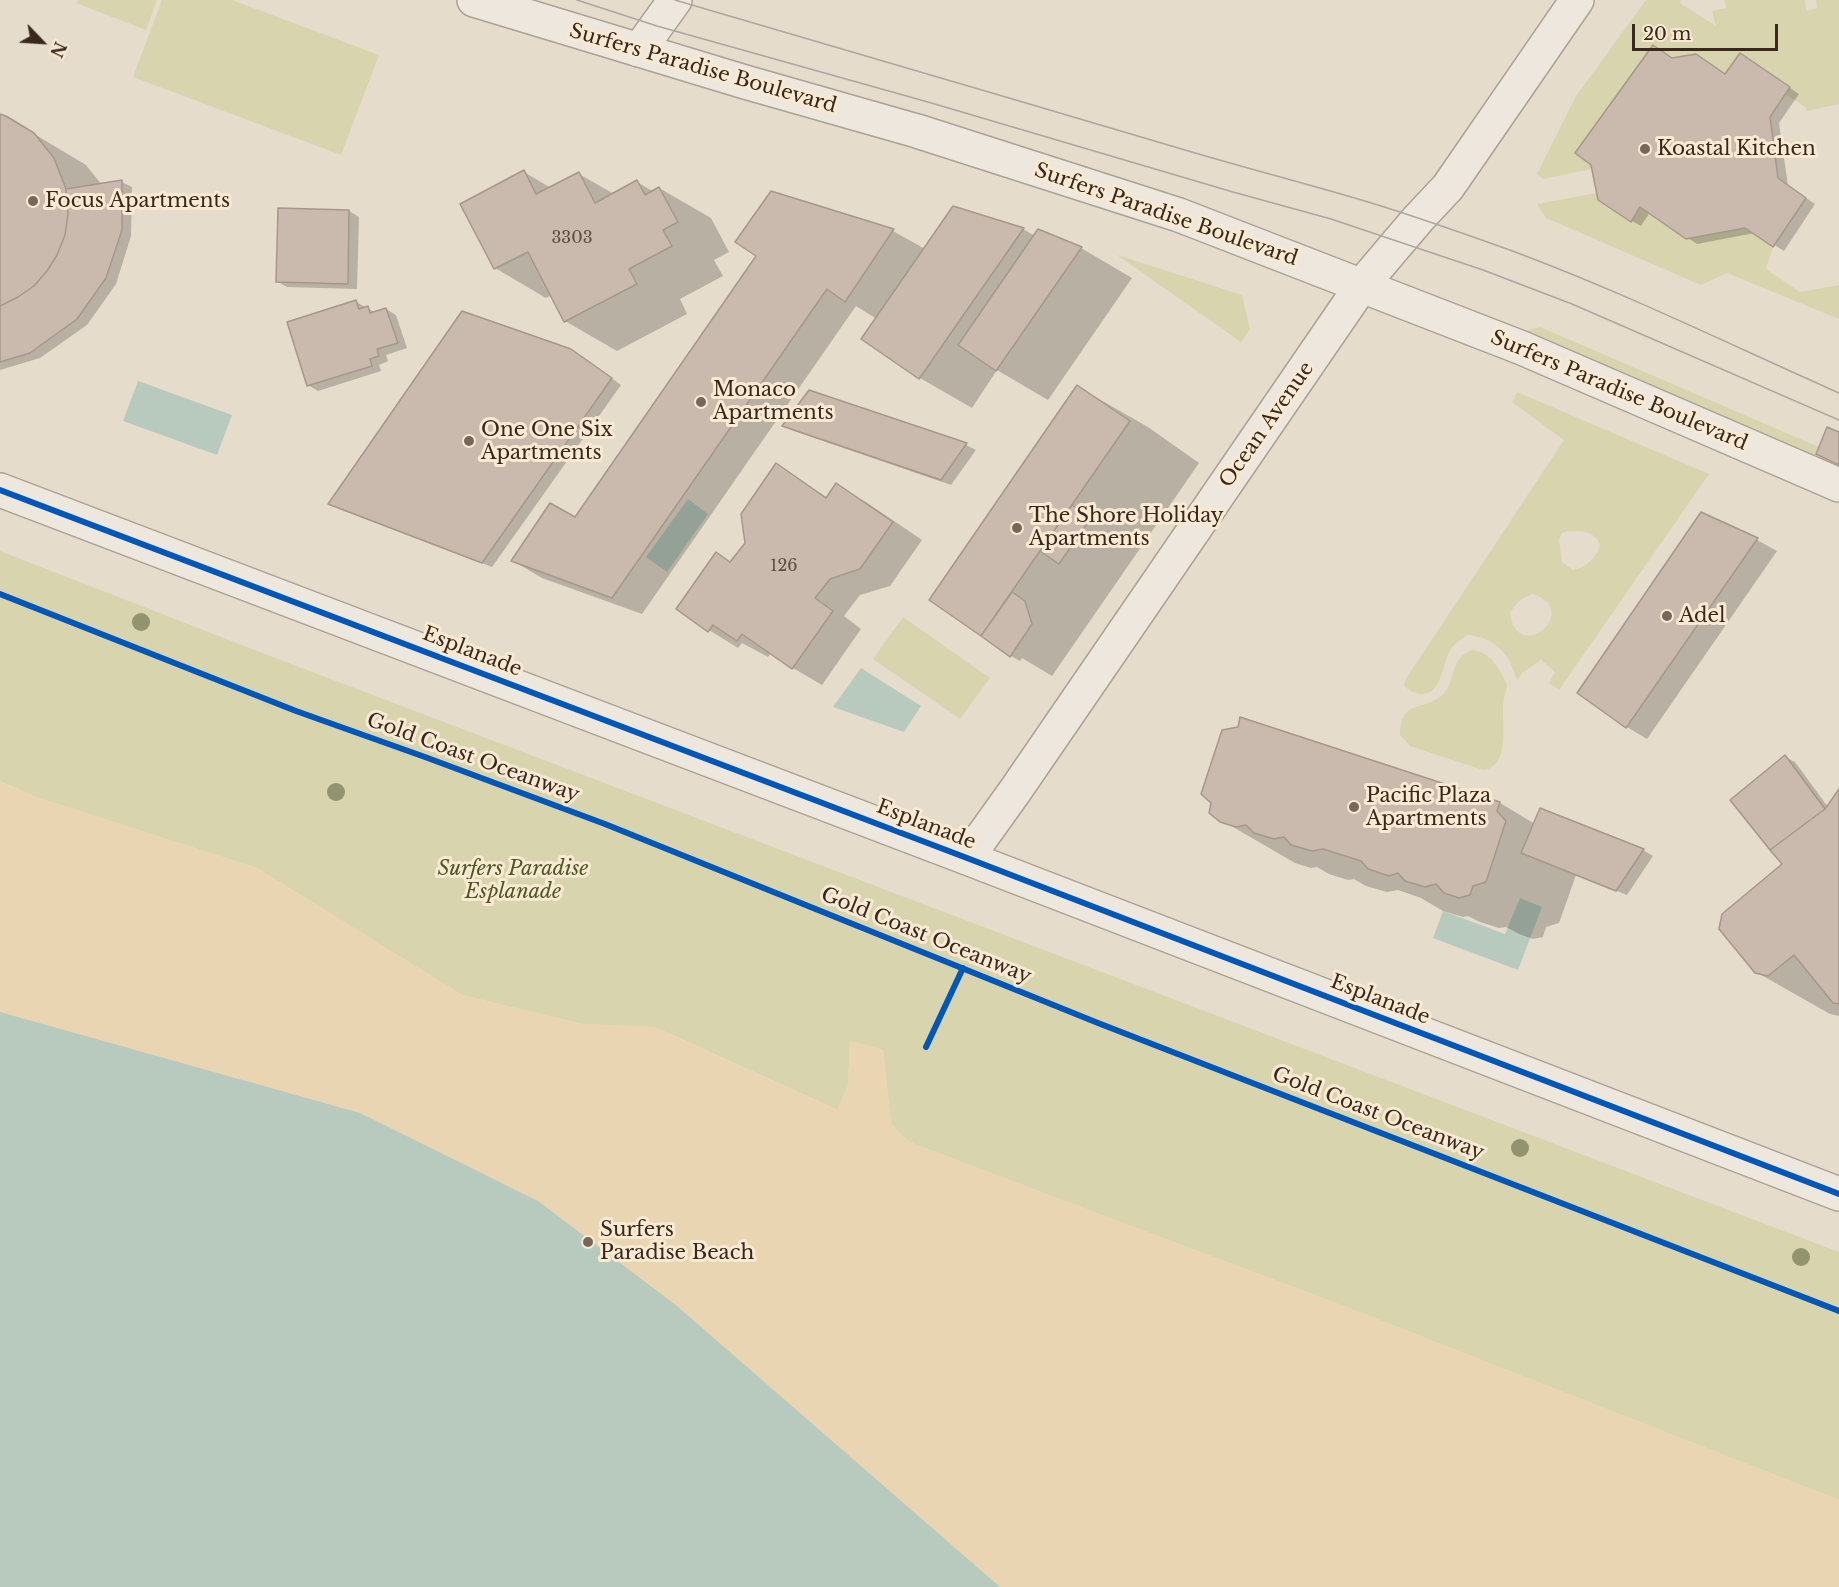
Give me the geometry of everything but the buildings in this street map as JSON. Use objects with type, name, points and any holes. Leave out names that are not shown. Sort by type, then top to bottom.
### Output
[{"type":"street","name":"Surfers Paradise Boulevard","points":[[474,0],[917,131],[1168,211],[1522,348],[1839,485]]},
{"type":"street","points":[[639,50],[675,0]]},
{"type":"street","name":"Ocean Avenue","points":[[967,858],[1362,285],[1448,187],[1577,0]]},
{"type":"street","name":"Esplanade","points":[[0,490],[967,858],[1839,1194]]},
{"type":"green space","points":[[78,0],[157,0],[146,30],[76,3]]},
{"type":"green space","points":[[162,0],[232,0],[379,55],[341,155],[133,77]]},
{"type":"green space","points":[[1646,0],[1681,0],[1680,3],[1716,26],[1712,11],[1726,8],[1725,0],[1805,0],[1806,11],[1817,8],[1816,0],[1839,0],[1839,104],[1807,111],[1740,54],[1725,74],[1672,58],[1653,45],[1576,153],[1591,165],[1592,169],[1543,179],[1537,174],[1576,96]]},
{"type":"green space","points":[[1597,193],[1631,221],[1640,207],[1686,239],[1745,228],[1773,247],[1766,269],[1800,292],[1839,285],[1839,319],[1727,273],[1701,285],[1546,218],[1537,204]]},
{"type":"green space","points":[[1117,255],[1242,295],[1250,329],[1241,342]]},
{"type":"green space","points":[[1540,327],[1819,447],[1816,454],[1839,464],[1839,470],[1521,332]]},
{"type":"green space","points":[[1517,392],[1709,474],[1559,690],[1549,683],[1555,672],[1541,660],[1522,673],[1517,681],[1510,663],[1500,649],[1486,639],[1467,635],[1451,649],[1433,690],[1427,693],[1416,693],[1404,686],[1405,680],[1564,440],[1512,402]],"holes":[[[1567,531],[1582,531],[1591,534],[1600,545],[1590,561],[1573,570],[1562,562],[1559,540],[1561,534]],[[1533,594],[1547,602],[1551,612],[1550,621],[1543,630],[1534,635],[1524,635],[1515,628],[1510,613],[1520,601]]]},
{"type":"green space","name":"Surfers Paradise Esplanade","points":[[0,551],[265,654],[1839,1252],[1839,1500],[1354,1310],[909,1142],[891,1124],[883,1050],[850,1041],[848,1085],[838,1110],[655,1027],[582,1024],[462,995],[257,868],[36,797],[0,781]]},
{"type":"green space","points":[[903,617],[990,678],[960,719],[873,659]]},
{"type":"green space","points":[[1472,650],[1489,657],[1507,684],[1503,707],[1502,751],[1492,767],[1483,770],[1410,746],[1400,735],[1404,715],[1409,710],[1436,700],[1443,694],[1459,659]]},
{"type":"sand","name":"Surfers Paradise Beach","points":[[0,781],[36,797],[257,868],[462,995],[582,1024],[654,1027],[837,1110],[848,1085],[850,1041],[883,1050],[891,1124],[909,1142],[1354,1310],[1839,1500],[1839,1587],[370,1587],[0,1438]]},
{"type":"shaded area","points":[[138,381],[232,415],[217,455],[123,421]]},
{"type":"shaded area","points":[[688,499],[708,514],[667,572],[646,557]]},
{"type":"shaded area","points":[[861,668],[921,706],[904,732],[833,707]]},
{"type":"shaded area","points":[[1520,898],[1542,907],[1518,970],[1433,938],[1443,911],[1505,934]]},
{"type":"shaded area","points":[[0,1012],[360,1113],[538,1201],[677,1306],[1000,1587],[0,1587]]},
{"type":"tram line","points":[[577,0],[657,26],[1331,219],[1483,270],[1572,304],[1839,420]]},
{"type":"tram line","points":[[675,0],[1426,220],[1581,278],[1839,393]]},
{"type":"cycle path","points":[[0,490],[967,858],[1839,1194]]},
{"type":"cycle path","name":"Gold Coast Oceanway","points":[[0,594],[296,711],[605,824],[1098,1023],[1839,1311]]},
{"type":"cycle path","name":"Gold Coast Oceanway","points":[[926,1047],[963,968]]},
{"type":"place","name":"Koastal Kitchen","points":[[1645,149]]},
{"type":"place","name":"Focus Apartments","points":[[33,201]]},
{"type":"place","name":"Monaco Apartments","points":[[701,402]]},
{"type":"place","name":"One One Six Apartments","points":[[469,441]]},
{"type":"place","name":"The Shore Holiday Apartments","points":[[1017,528]]},
{"type":"place","name":"Adel","points":[[1667,616]]},
{"type":"place","name":"Pacific Plaza Apartments","points":[[1354,807]]},
{"type":"place","name":"Surfers Paradise Beach","points":[[588,1242]]}]
